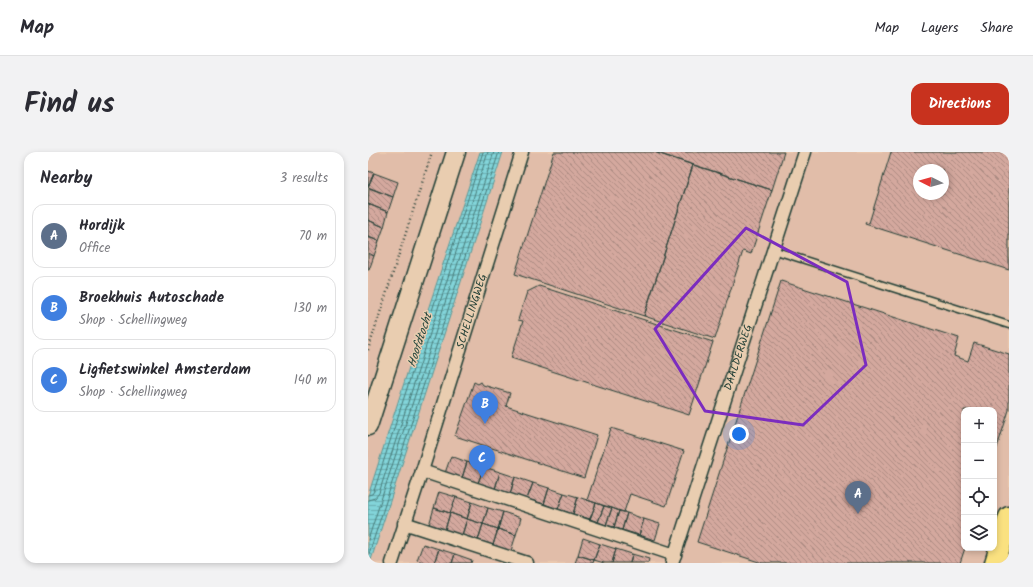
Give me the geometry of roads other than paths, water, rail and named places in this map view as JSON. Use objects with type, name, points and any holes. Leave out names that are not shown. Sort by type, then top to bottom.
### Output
[{"type":"main road","points":[[368,426],[456,152]]},
{"type":"main road","points":[[995,563],[1009,518]]},
{"type":"street","name":"SCHELLINGWEG","points":[[392,563],[522,152]]},
{"type":"street","name":"DAALDERWEG","points":[[673,559],[805,152]]},
{"type":"street","points":[[422,471],[673,559]]},
{"type":"street","points":[[404,523],[527,563]]},
{"type":"lane","points":[[773,250],[1009,325]]},
{"type":"water","name":"Hoofdtocht","points":[[480,152],[503,152],[370,563],[368,563],[368,496]]},
{"type":"place","name":"Broekhuis Autoschade","points":[[485,424]]},
{"type":"place","name":"Ligfietswinkel Amsterdam","points":[[482,478]]},
{"type":"place","name":"Hordijk","points":[[858,514]]}]
